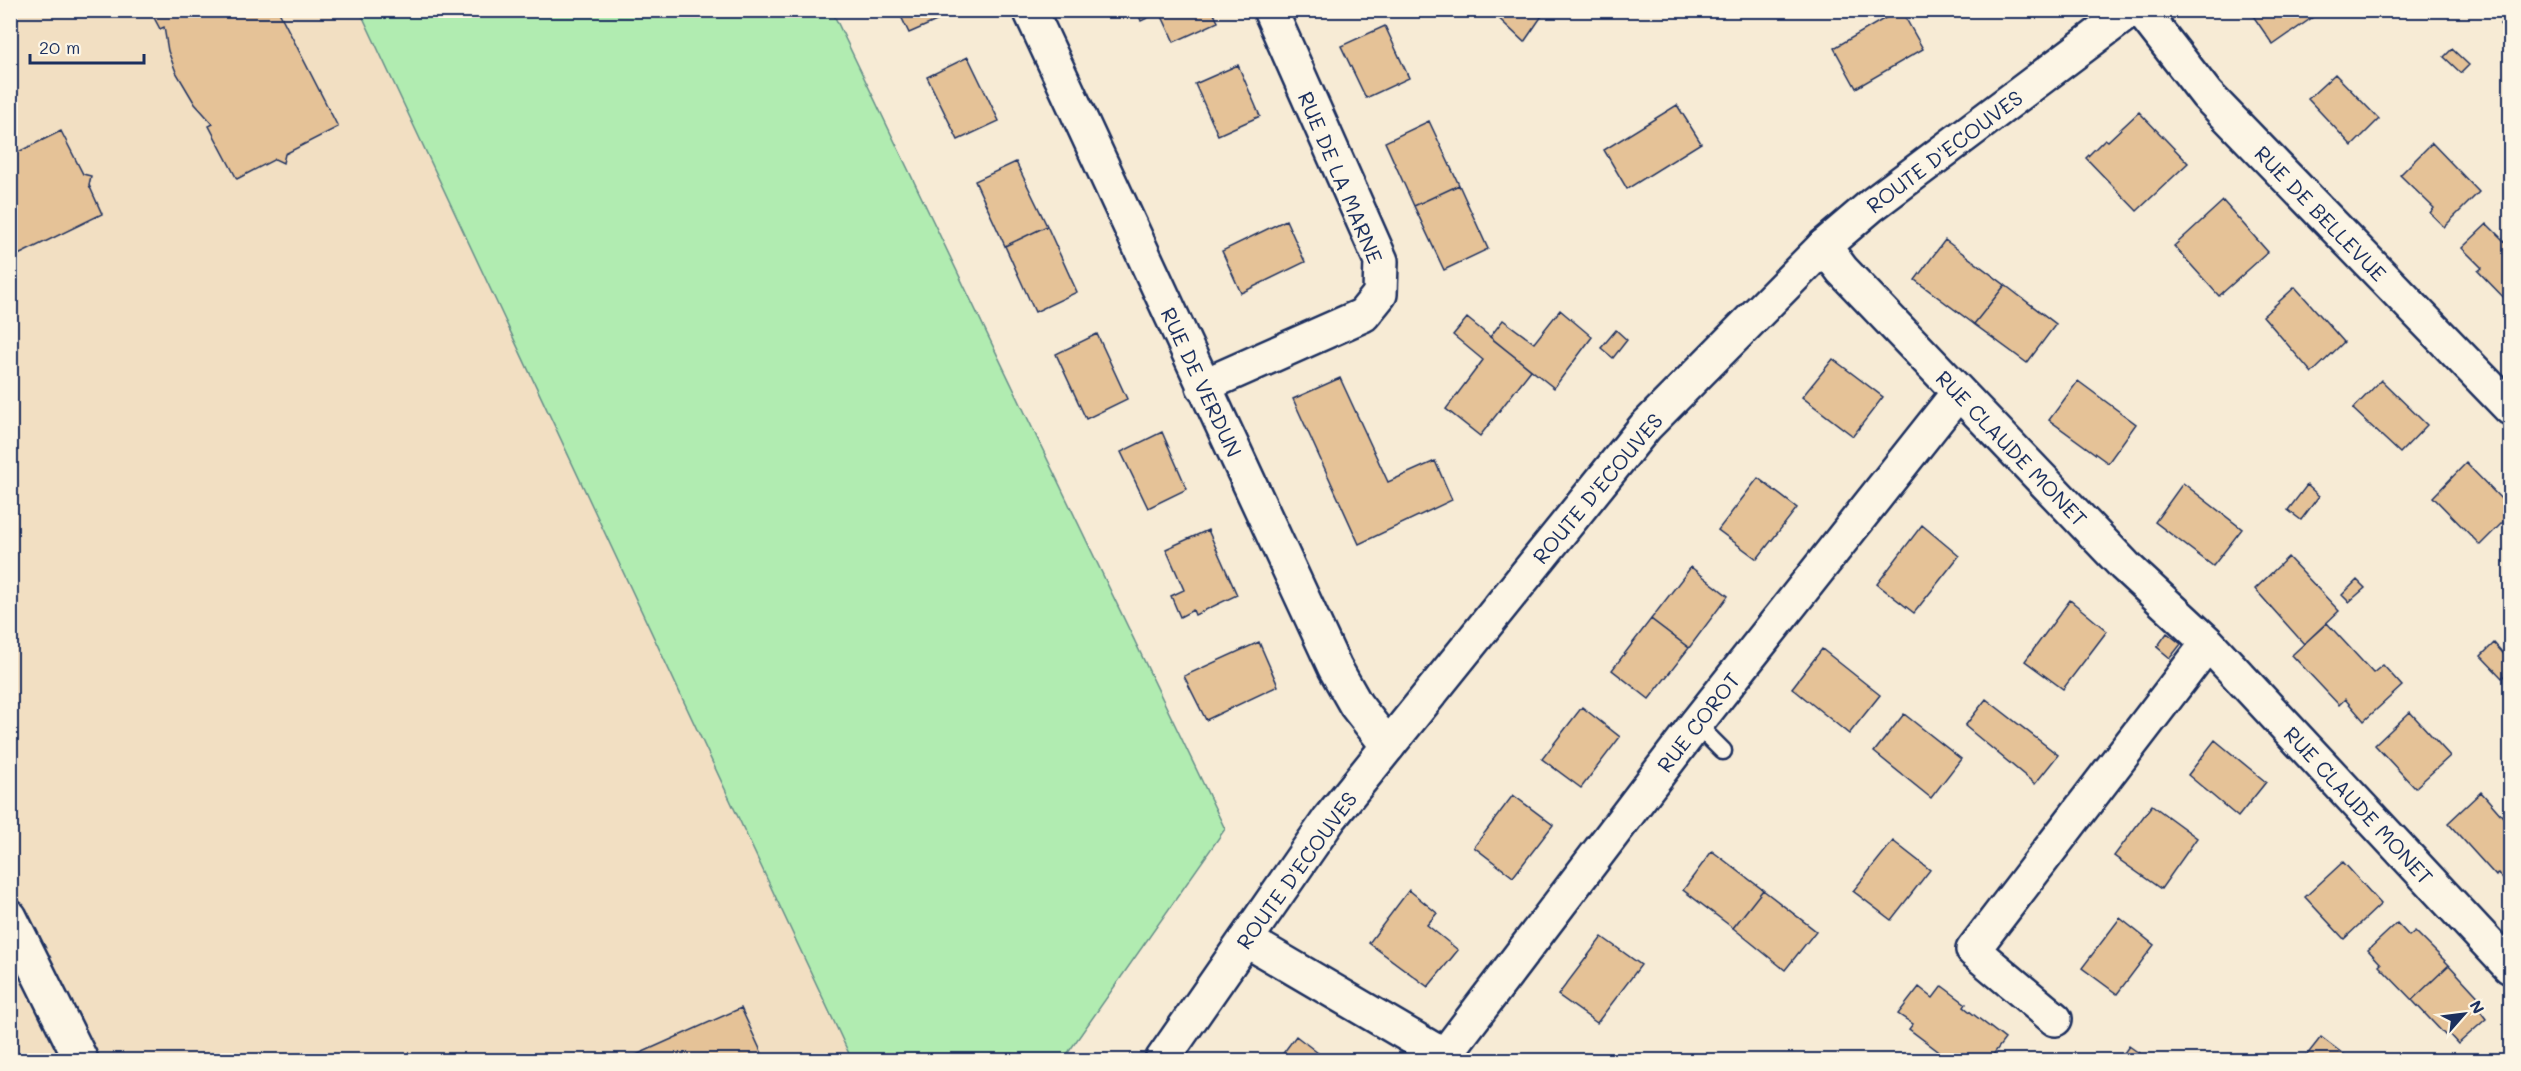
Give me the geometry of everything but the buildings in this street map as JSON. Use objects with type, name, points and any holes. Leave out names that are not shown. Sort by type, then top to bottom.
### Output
[{"type":"street","name":"RUE DE VERDUN","points":[[1029,10],[1335,668],[1356,705],[1388,746]]},
{"type":"street","name":"RUE DE LA MARNE","points":[[1203,386],[1363,315],[1380,294],[1381,261],[1270,10]]},
{"type":"street","name":"ROUTE D'ECOUVES","points":[[1162,1060],[1330,818],[1645,427],[1824,246],[1919,169],[2131,10]]},
{"type":"street","name":"RUE DE BELLEVUE","points":[[2141,10],[2207,95],[2511,408]]},
{"type":"street","name":"RUE CLAUDE MONET","points":[[1824,246],[1842,270],[1958,393],[2125,566],[2208,643],[2511,966]]},
{"type":"street","name":"RUE COROT","points":[[1448,1058],[1696,724],[1958,393]]},
{"type":"street","points":[[2055,1019],[1973,950],[2208,643]]},
{"type":"street","points":[[10,917],[81,1060]]},
{"type":"street","points":[[1245,940],[1448,1058]]},
{"type":"lane","points":[[1696,724],[1723,750]]},
{"type":"shaded area","points":[[10,11],[365,11],[853,1060],[11,1060]]},
{"type":"green space","points":[[360,11],[832,11],[1225,829],[1063,1060],[852,1060]]}]
